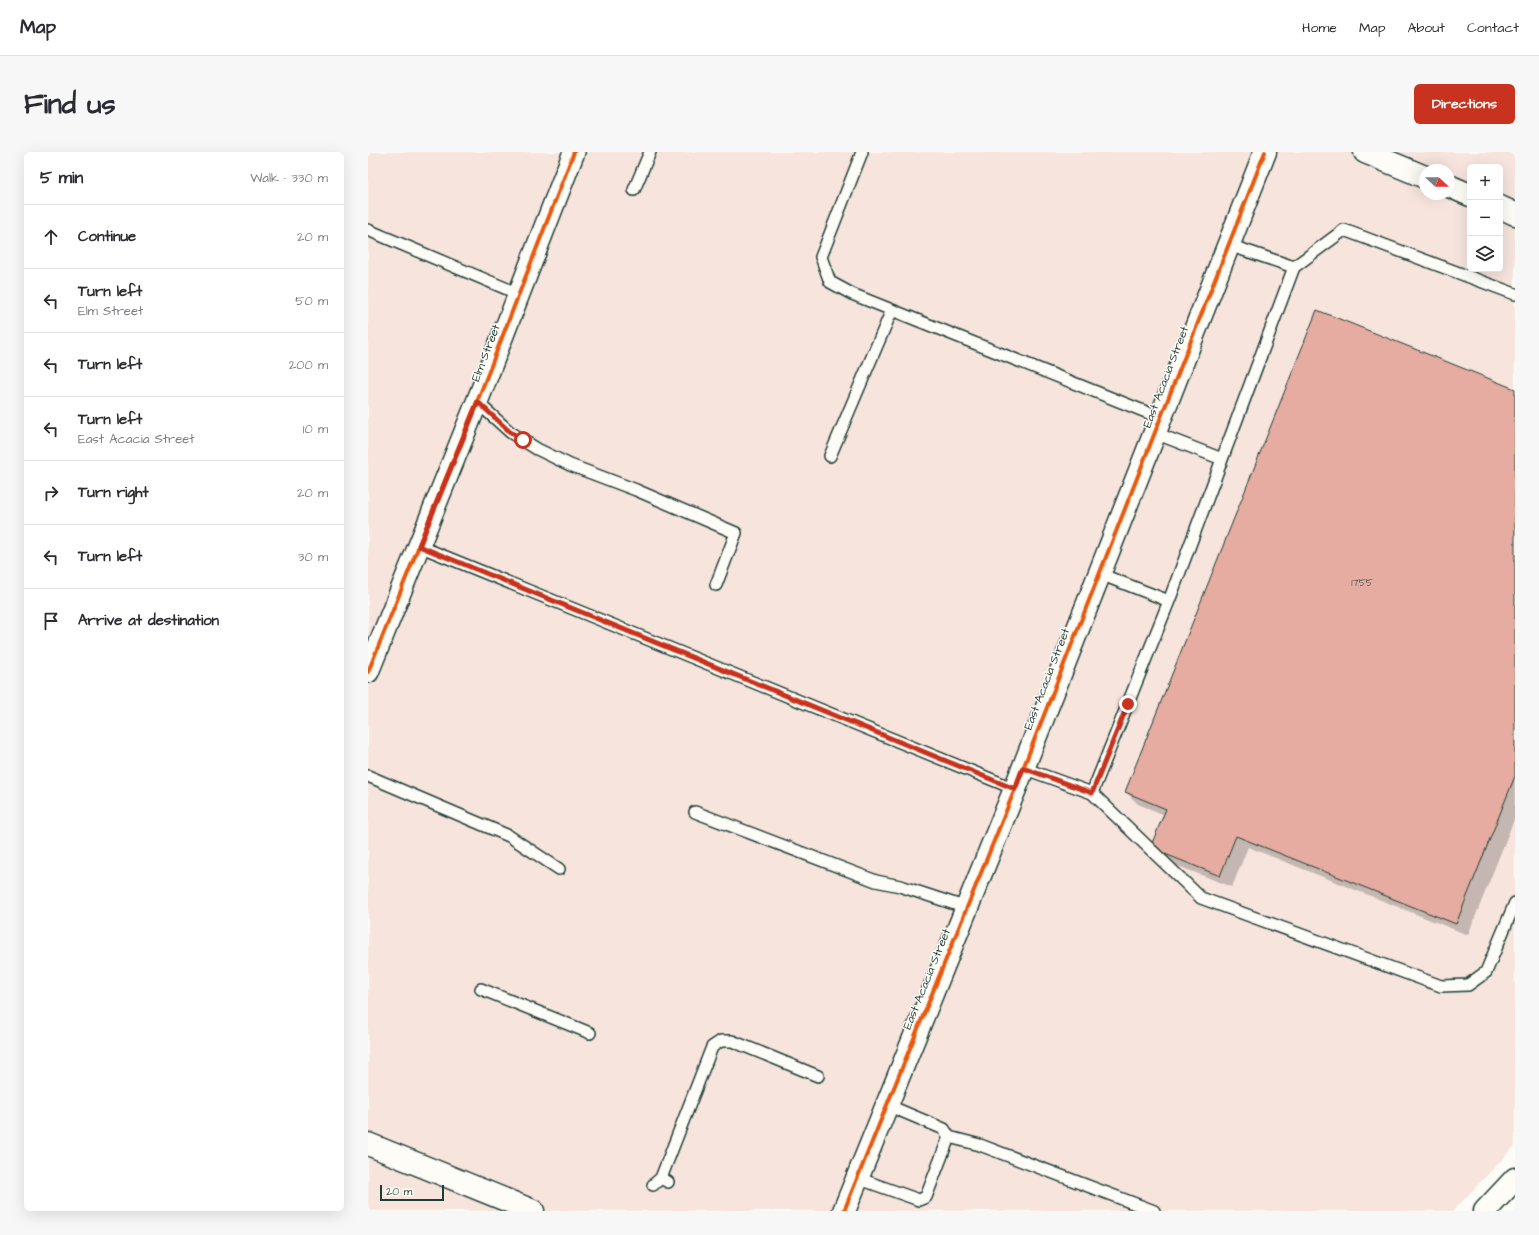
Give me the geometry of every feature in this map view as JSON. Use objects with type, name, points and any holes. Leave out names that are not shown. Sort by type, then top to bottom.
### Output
[{"type":"street","name":"Elm Street","points":[[368,672],[478,402],[574,152]]},
{"type":"street","name":"East Acacia Street","points":[[844,1211],[1015,789],[1265,152]]},
{"type":"street","points":[[1365,152],[1419,174]]},
{"type":"street","points":[[1455,189],[1467,194]]},
{"type":"street","points":[[1503,208],[1515,214]]},
{"type":"street","points":[[368,1144],[533,1211]]},
{"type":"street","points":[[1485,1211],[1515,1179]]},
{"type":"lane","points":[[634,190],[650,152]]},
{"type":"lane","points":[[862,152],[821,257],[830,282],[852,294],[1158,425],[1222,459]]},
{"type":"lane","points":[[368,230],[519,294]]},
{"type":"lane","points":[[1092,793],[1169,601],[1294,267],[1344,230],[1515,294]]},
{"type":"lane","points":[[1229,245],[1294,267]]},
{"type":"lane","points":[[830,456],[892,310]]},
{"type":"lane","points":[[478,402],[510,432],[537,449],[570,465],[636,490],[736,532],[716,585]]},
{"type":"lane","points":[[419,546],[1015,789]]},
{"type":"lane","points":[[1100,574],[1169,601]]},
{"type":"lane","points":[[1023,768],[1092,793],[1201,898],[1441,986],[1468,985],[1486,972],[1515,903]]},
{"type":"lane","points":[[368,776],[509,836],[559,869]]},
{"type":"lane","points":[[696,812],[876,881],[900,886],[967,908]]},
{"type":"lane","points":[[481,989],[590,1033]]},
{"type":"lane","points":[[661,1182],[712,1047],[721,1041],[732,1041],[818,1076]]},
{"type":"lane","points":[[888,1105],[944,1129],[949,1137],[980,1145],[1154,1211]]},
{"type":"lane","points":[[857,1178],[919,1200],[926,1197],[949,1137]]},
{"type":"shaded area","points":[[368,152],[1515,152],[1515,1146],[1453,1211],[368,1211]]},
{"type":"building","points":[[1317,310],[1515,389],[1515,776],[1456,924],[1236,836],[1220,876],[1150,848],[1166,809],[1125,792]]},
{"type":"cycle path","points":[[368,672],[477,402],[574,152]]},
{"type":"cycle path","points":[[844,1211],[1015,789],[1265,152]]},
{"type":"route","points":[[523,440],[510,432],[478,402],[419,546],[1015,789],[1023,768],[1092,793],[1128,704]]}]
